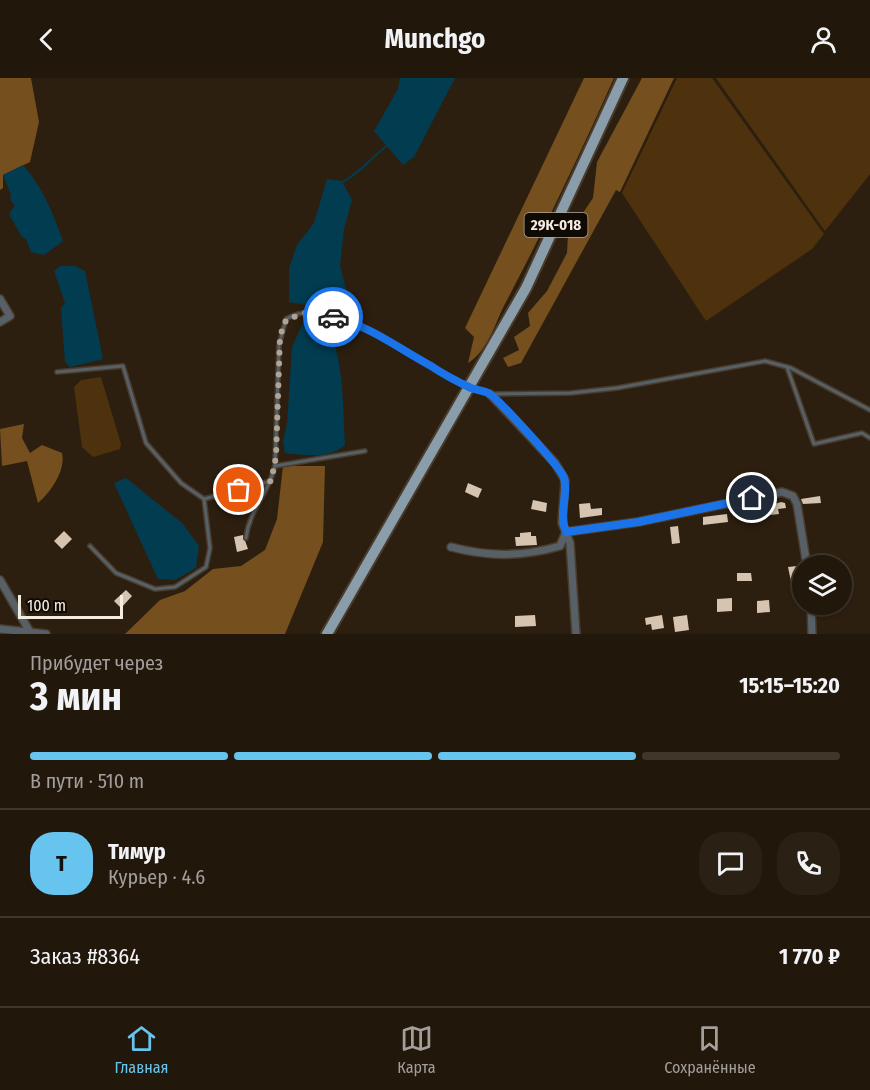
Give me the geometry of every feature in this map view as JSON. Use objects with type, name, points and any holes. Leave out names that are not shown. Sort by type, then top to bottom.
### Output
[{"type":"main road","name":"29К-018","points":[[327,634],[526,288],[623,78]]},
{"type":"street","points":[[0,299],[10,316],[0,322]]},
{"type":"street","points":[[490,394],[562,473],[565,480],[562,523],[570,543],[576,634]]},
{"type":"street","points":[[566,532],[638,522],[782,492],[793,496],[797,504],[805,555]]},
{"type":"street","points":[[451,547],[474,553],[507,556],[538,552],[560,546],[566,532]]},
{"type":"street","points":[[0,580],[30,632]]},
{"type":"street","points":[[811,615],[812,634]]},
{"type":"street","points":[[0,629],[46,634]]},
{"type":"lane","points":[[246,538],[247,522],[271,481],[275,466],[280,336],[286,320],[294,315],[318,314],[355,322],[380,334],[469,387],[490,394],[571,393],[617,388],[765,361],[787,367],[870,410]]},
{"type":"lane","points":[[57,372],[123,366],[146,443],[181,483],[204,499],[210,548],[206,567],[174,587],[155,589],[116,573],[90,546]]},
{"type":"lane","points":[[787,367],[814,444],[862,433],[870,438]]},
{"type":"lane","points":[[275,466],[365,451]]},
{"type":"lane","points":[[204,499],[271,481]]},
{"type":"shaded area","points":[[0,78],[31,78],[39,122],[30,162],[3,175],[3,188],[0,190]]},
{"type":"shaded area","points":[[584,78],[614,78],[562,191],[491,335],[481,351],[468,363],[474,337],[465,328]]},
{"type":"shaded area","points":[[642,78],[674,78],[620,192],[616,190],[521,363],[508,367],[503,358],[519,350],[514,337],[530,326],[528,313],[547,291],[567,253],[568,235],[593,198],[597,162]]},
{"type":"shaded area","points":[[677,78],[712,78],[824,234],[812,249],[706,321],[622,193]]},
{"type":"shaded area","points":[[716,78],[870,78],[870,174],[825,231]]},
{"type":"shaded area","points":[[101,377],[121,444],[120,449],[93,457],[82,447],[74,387],[81,380]]},
{"type":"shaded area","points":[[24,424],[22,438],[30,453],[42,445],[62,453],[60,473],[48,493],[38,503],[27,461],[2,466],[0,429]]},
{"type":"shaded area","points":[[283,466],[325,466],[323,542],[285,634],[125,634],[160,600],[185,591],[213,569],[241,566],[265,550],[277,519]]},
{"type":"water","points":[[400,78],[455,78],[414,157],[403,165],[374,131],[398,89]]},
{"type":"water","points":[[23,165],[47,201],[63,241],[44,255],[31,252],[26,239],[22,237],[9,214],[15,205],[10,200],[11,195],[3,175]]},
{"type":"water","points":[[327,179],[342,181],[352,200],[344,229],[340,266],[346,289],[341,311],[289,302],[289,268],[297,245],[314,223]]},
{"type":"water","points":[[60,266],[75,266],[85,271],[103,359],[70,367],[65,362],[61,308],[65,303],[54,271]]},
{"type":"water","points":[[303,323],[329,328],[338,356],[345,445],[324,454],[285,453],[283,441],[287,424],[292,347]]},
{"type":"water","points":[[126,478],[182,523],[199,546],[196,568],[175,580],[158,579],[114,483]]},
{"type":"building","points":[[468,483],[482,489],[478,498],[465,492]]},
{"type":"building","points":[[820,496],[821,503],[803,504],[801,499]]},
{"type":"building","points":[[533,500],[547,503],[546,512],[531,509]]},
{"type":"building","points":[[590,503],[591,509],[602,508],[602,515],[580,518],[579,504]]},
{"type":"building","points":[[785,503],[786,508],[778,509],[779,514],[770,515],[768,506]]},
{"type":"building","points":[[727,514],[728,522],[703,525],[703,517]]},
{"type":"building","points":[[678,526],[680,543],[672,544],[670,527]]},
{"type":"building","points":[[64,531],[72,539],[62,549],[54,541]]},
{"type":"building","points":[[531,532],[531,536],[536,536],[537,545],[516,546],[515,537],[520,537],[520,533]]},
{"type":"building","points":[[243,535],[248,549],[237,552],[234,537]]},
{"type":"building","points":[[788,567],[792,567],[792,586]]},
{"type":"building","points":[[737,573],[751,573],[752,581],[737,581]]},
{"type":"building","points":[[126,590],[132,596],[121,608],[114,601]]},
{"type":"building","points":[[732,598],[732,611],[717,612],[717,599]]},
{"type":"building","points":[[769,600],[770,612],[757,613],[757,601]]},
{"type":"building","points":[[535,615],[536,626],[515,627],[515,616]]},
{"type":"building","points":[[662,615],[664,628],[652,630],[651,624],[646,625],[645,618]]},
{"type":"building","points":[[687,615],[689,630],[675,632],[673,617]]},
{"type":"waterway","points":[[341,183],[387,146]]},
{"type":"way so far","points":[[239,490],[271,481],[276,457],[280,336],[286,320],[304,313],[333,317]]},
{"type":"route","points":[[333,317],[355,322],[380,334],[431,367],[469,387],[490,394],[500,403],[516,424],[562,473],[565,480],[562,523],[566,532],[638,522],[752,498]]}]
